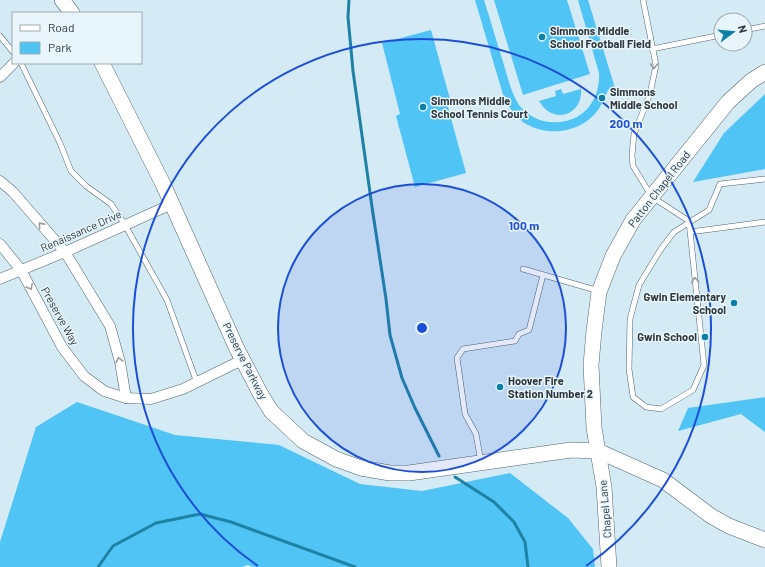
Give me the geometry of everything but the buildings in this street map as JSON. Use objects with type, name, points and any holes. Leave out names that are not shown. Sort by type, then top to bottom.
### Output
[{"type":"street","points":[[62,0],[71,12]]},
{"type":"street","points":[[0,77],[13,64]]},
{"type":"street","name":"Preserve Parkway","points":[[103,64],[136,128],[172,204],[242,360],[271,411],[303,441],[336,459],[361,468],[390,473],[409,473],[571,450],[598,451]]},
{"type":"street","name":"Patton Chapel Road","points":[[598,451],[594,428],[591,365],[599,292],[612,256],[632,220],[728,102],[751,81],[765,72]]},
{"type":"street","points":[[0,181],[13,192],[65,252],[110,326],[120,362],[126,398]]},
{"type":"street","name":"Renaissance Drive","points":[[0,279],[65,252],[172,204]]},
{"type":"street","name":"Preserve Way","points":[[0,244],[21,270],[62,346],[84,376],[104,391],[126,398],[151,399],[183,389],[242,360]]},
{"type":"street","points":[[598,451],[663,480],[711,516],[729,526],[765,540]]},
{"type":"street","name":"Chapel Lane","points":[[598,451],[604,487],[609,567]]},
{"type":"lane","points":[[643,0],[656,65],[650,94],[634,134],[632,155],[633,166],[652,197],[689,221]]},
{"type":"lane","points":[[753,28],[765,26]]},
{"type":"lane","points":[[0,36],[12,51]]},
{"type":"lane","points":[[652,49],[713,37]]},
{"type":"lane","points":[[21,64],[60,143],[71,171],[86,186],[111,204],[125,225],[167,300],[196,382]]},
{"type":"lane","points":[[689,221],[704,365],[693,390],[661,409],[646,407],[632,397],[629,368],[630,319],[639,285],[661,249],[674,232],[689,221],[709,210],[720,184],[765,179]]},
{"type":"lane","points":[[690,232],[765,222]]},
{"type":"lane","points":[[523,269],[599,292]]},
{"type":"lane","points":[[482,463],[476,434],[465,414],[457,358],[463,349],[515,341],[519,334],[528,330],[543,275]]},
{"type":"green space","points":[[475,0],[484,0],[512,90],[519,105],[531,116],[538,119],[546,122],[561,122],[577,117],[583,113],[591,104],[597,92],[599,73],[578,0],[588,0],[615,88],[608,90],[598,110],[591,118],[573,128],[563,131],[553,131],[532,127],[517,117],[504,98]]},
{"type":"green space","name":"Simmons Middle School Football Field","points":[[494,0],[567,0],[590,74],[523,95]]},
{"type":"green space","name":"Simmons Middle School Tennis Court","points":[[431,30],[450,99],[446,100],[466,173],[415,187],[396,116],[400,114],[382,43]]},
{"type":"green space","points":[[561,89],[563,94],[581,89],[577,106],[566,114],[559,115],[551,113],[539,101],[556,96],[555,91]]},
{"type":"green space","points":[[765,94],[765,169],[693,182],[724,133]]},
{"type":"green space","points":[[765,397],[765,432],[741,414],[678,431],[688,408]]},
{"type":"green space","points":[[77,402],[175,435],[279,445],[360,484],[422,491],[510,473],[568,518],[593,549],[595,567],[253,567],[248,565],[242,567],[0,567],[0,542],[36,427]]},
{"type":"waterway","points":[[349,0],[348,17],[353,71],[390,335],[402,378],[439,456]]},
{"type":"waterway","points":[[455,477],[494,502],[514,522],[525,542],[528,567]]},
{"type":"waterway","points":[[98,567],[113,546],[156,523],[200,514],[231,522],[355,567]]},
{"type":"place","name":"Simmons Middle School Football Field","points":[[542,37]]},
{"type":"place","name":"Simmons Middle School","points":[[602,98]]},
{"type":"place","name":"Simmons Middle School Tennis Court","points":[[423,107]]},
{"type":"place","name":"Gwin Elementary School","points":[[734,303]]},
{"type":"place","name":"Gwin School","points":[[705,337]]},
{"type":"place","name":"Hoover Fire Station Number 2","points":[[500,387]]}]
